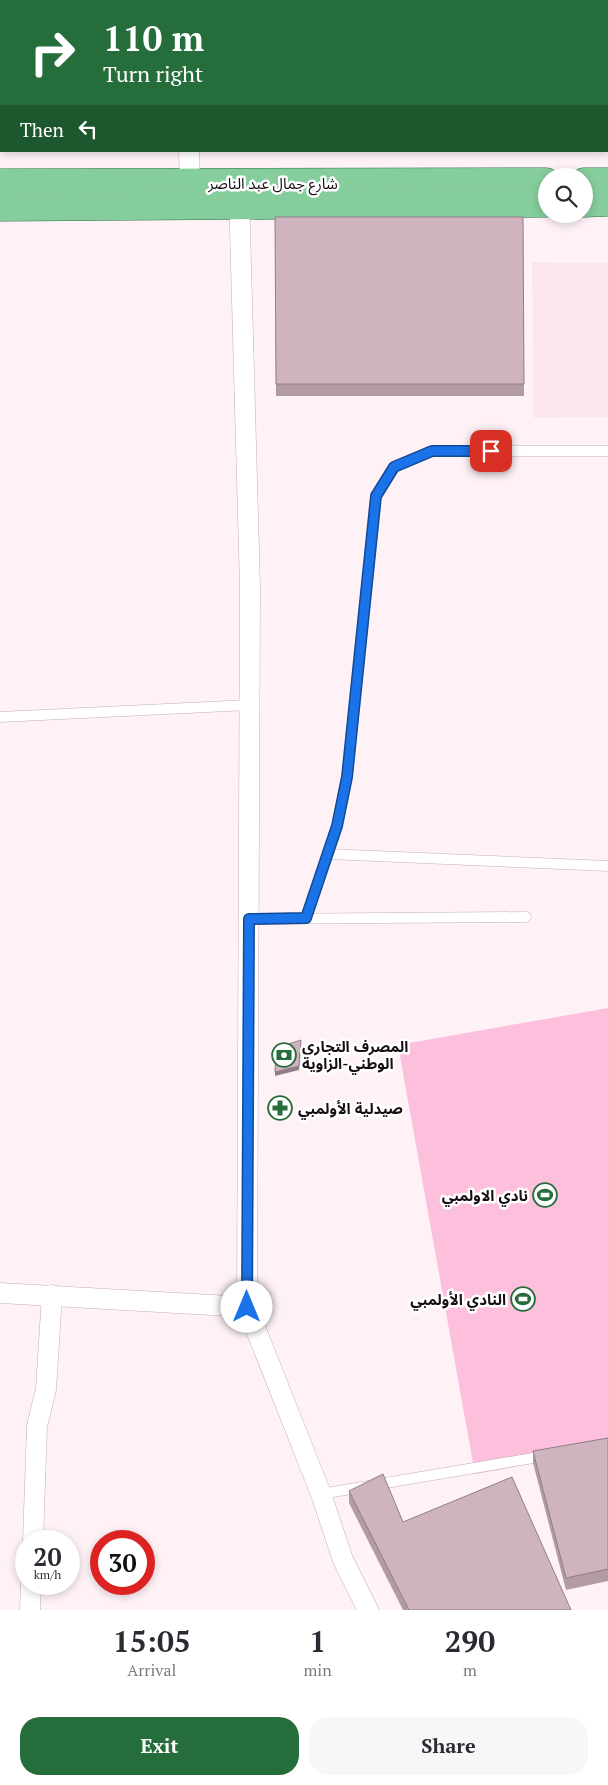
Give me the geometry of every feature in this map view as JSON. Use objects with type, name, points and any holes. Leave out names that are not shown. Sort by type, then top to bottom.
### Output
[{"type":"main road","name":"شارع جمال عبد الناصر","points":[[0,207],[538,182]]},
{"type":"main road","points":[[593,182],[608,182]]},
{"type":"main road","name":"شارع جمال عبد الناصر","points":[[0,183],[190,183],[239,195],[538,203]]},
{"type":"main road","points":[[593,202],[608,202]]},
{"type":"street","points":[[189,152],[190,183]]},
{"type":"street","points":[[239,195],[250,587],[247,1307],[321,1494],[343,1560],[368,1610]]},
{"type":"street","points":[[0,1293],[247,1307]]},
{"type":"street","points":[[33,1530],[38,1426],[46,1389],[52,1295]]},
{"type":"street","points":[[30,1610],[31,1595]]},
{"type":"lane","points":[[306,918],[337,826],[347,777],[376,496],[394,467],[432,451],[608,450]]},
{"type":"lane","points":[[0,717],[249,705]]},
{"type":"lane","points":[[328,854],[608,866]]},
{"type":"lane","points":[[249,919],[526,917]]},
{"type":"lane","points":[[321,1494],[560,1453]]},
{"type":"shaded area","points":[[532,262],[608,263],[608,417],[534,418]]},
{"type":"shaded area","points":[[608,1008],[608,1450],[475,1474],[398,1045]]},
{"type":"building","points":[[275,217],[523,217],[524,384],[276,384]]},
{"type":"building","points":[[301,1040],[299,1066],[275,1072],[276,1048]]},
{"type":"building","points":[[608,1438],[608,1569],[566,1578],[533,1451]]},
{"type":"building","points":[[383,1474],[403,1522],[512,1477],[571,1610],[409,1610],[349,1491]]},
{"type":"place","name":"المصرف التجاري الوطني-الزاوية","points":[[284,1055]]},
{"type":"place","name":"صيدلية الأولمبي","points":[[280,1108]]},
{"type":"place","name":"نادي الاولمبي","points":[[545,1195]]},
{"type":"place","name":"النادي الأولمبي","points":[[523,1299]]},
{"type":"route","points":[[247,1307],[246,1179],[249,919],[306,918],[337,826],[347,777],[376,496],[394,467],[432,451],[491,451]]}]
